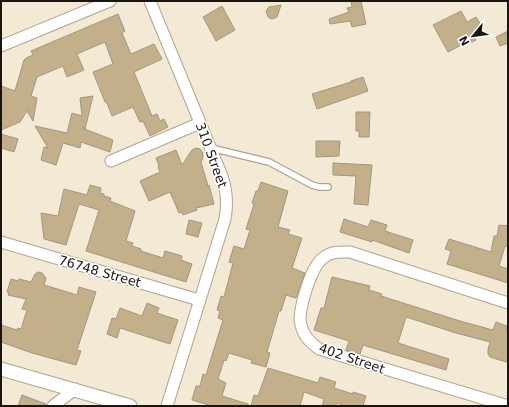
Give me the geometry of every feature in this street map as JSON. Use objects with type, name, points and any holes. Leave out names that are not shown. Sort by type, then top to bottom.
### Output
[{"type":"street","points":[[1,46],[110,1]]},
{"type":"street","name":"310 Street","points":[[150,1],[226,189],[227,204],[224,219],[168,406]]},
{"type":"street","points":[[111,161],[200,123]]},
{"type":"street","name":"76748 Street","points":[[1,242],[199,300]]},
{"type":"street","name":"402 Street","points":[[508,303],[350,252],[334,252],[322,258],[315,269],[307,288],[300,320],[304,333],[310,342],[319,349],[508,406]]},
{"type":"street","points":[[1,369],[130,406]]},
{"type":"street","points":[[53,406],[75,389]]},
{"type":"lane","points":[[210,148],[269,162],[312,185],[328,187]]},
{"type":"building","points":[[351,1],[361,1],[366,24],[352,27],[350,21],[330,24],[329,19],[349,12],[347,8],[352,7]]},
{"type":"building","points":[[281,5],[277,17],[272,19],[268,17],[266,11],[269,7]]},
{"type":"building","points":[[222,6],[235,30],[216,41],[203,17]]},
{"type":"building","points":[[461,11],[467,22],[476,17],[483,28],[473,34],[476,40],[464,46],[463,44],[448,52],[433,25]]},
{"type":"building","points":[[118,14],[125,31],[122,33],[131,54],[154,44],[162,59],[134,72],[152,116],[157,114],[160,121],[164,119],[168,127],[150,136],[143,121],[140,122],[133,107],[112,116],[93,72],[113,64],[105,42],[77,54],[84,70],[67,77],[63,66],[37,77],[31,96],[37,98],[33,121],[27,111],[20,122],[1,130],[1,86],[15,91],[24,60],[33,55],[31,51]]},
{"type":"building","points":[[508,31],[508,43],[500,46],[496,37]]},
{"type":"building","points":[[363,77],[368,91],[317,109],[312,94]]},
{"type":"building","points":[[93,96],[85,129],[84,127],[82,128],[113,140],[110,152],[81,142],[80,148],[63,143],[56,165],[41,160],[44,147],[48,148],[35,126],[67,133],[72,113],[82,116],[80,98]]},
{"type":"building","points":[[356,112],[370,112],[369,137],[359,137],[359,131],[356,131]]},
{"type":"building","points":[[1,134],[18,139],[14,152],[1,148]]},
{"type":"building","points":[[316,141],[340,141],[339,156],[316,157]]},
{"type":"building","points":[[196,148],[200,149],[203,153],[201,162],[214,204],[196,208],[197,210],[183,215],[182,212],[179,213],[170,192],[149,201],[140,181],[160,172],[156,158],[176,150],[182,165],[192,150]]},
{"type":"building","points":[[333,163],[372,165],[368,205],[354,204],[356,176],[333,175]]},
{"type":"building","points":[[261,182],[288,191],[278,227],[290,230],[288,234],[302,238],[292,268],[305,273],[296,298],[286,295],[281,311],[279,311],[267,352],[270,353],[266,367],[251,363],[252,360],[229,353],[226,361],[224,360],[218,379],[226,383],[222,396],[248,404],[248,406],[212,406],[192,400],[196,386],[200,386],[203,374],[206,375],[223,320],[218,318],[220,311],[217,310],[221,296],[224,297],[233,263],[229,262],[234,246],[244,249],[250,230],[246,229],[254,204],[252,203]]},
{"type":"building","points":[[90,185],[101,188],[100,193],[111,198],[110,201],[135,211],[126,241],[133,243],[132,246],[141,249],[141,251],[163,258],[165,251],[182,256],[181,260],[192,264],[186,282],[86,251],[99,210],[79,204],[66,245],[44,239],[41,213],[58,216],[64,189],[87,195]]},
{"type":"building","points":[[344,219],[368,227],[371,220],[387,225],[385,231],[413,240],[409,253],[372,240],[372,242],[340,232]]},
{"type":"building","points":[[189,220],[202,223],[198,237],[186,234]]},
{"type":"building","points":[[499,225],[508,226],[508,247],[505,246],[499,266],[508,269],[508,283],[447,264],[451,251],[445,249],[449,239],[491,252],[494,236],[497,236]]},
{"type":"building","points":[[38,272],[42,273],[46,278],[44,285],[77,295],[79,287],[96,292],[77,350],[81,351],[76,365],[32,353],[1,342],[1,325],[17,330],[18,328],[21,329],[27,310],[22,309],[26,299],[8,295],[9,292],[7,292],[11,279],[31,282],[35,274]]},
{"type":"building","points":[[332,277],[370,286],[369,290],[382,294],[381,296],[460,321],[493,330],[496,322],[507,326],[508,356],[506,362],[490,357],[488,354],[488,349],[490,342],[406,317],[398,343],[449,359],[446,370],[363,345],[360,354],[346,350],[349,341],[314,330],[321,308],[324,308]]},
{"type":"building","points":[[147,303],[159,308],[157,313],[178,320],[170,344],[120,328],[117,338],[107,334],[112,318],[116,319],[120,308],[142,316]]},
{"type":"building","points":[[268,368],[318,383],[320,377],[336,382],[334,388],[353,394],[353,392],[366,396],[363,406],[346,406],[336,403],[336,406],[322,406],[324,399],[304,392],[300,406],[251,406],[254,395],[258,396]]},
{"type":"building","points":[[22,395],[46,404],[46,406],[18,406]]}]
